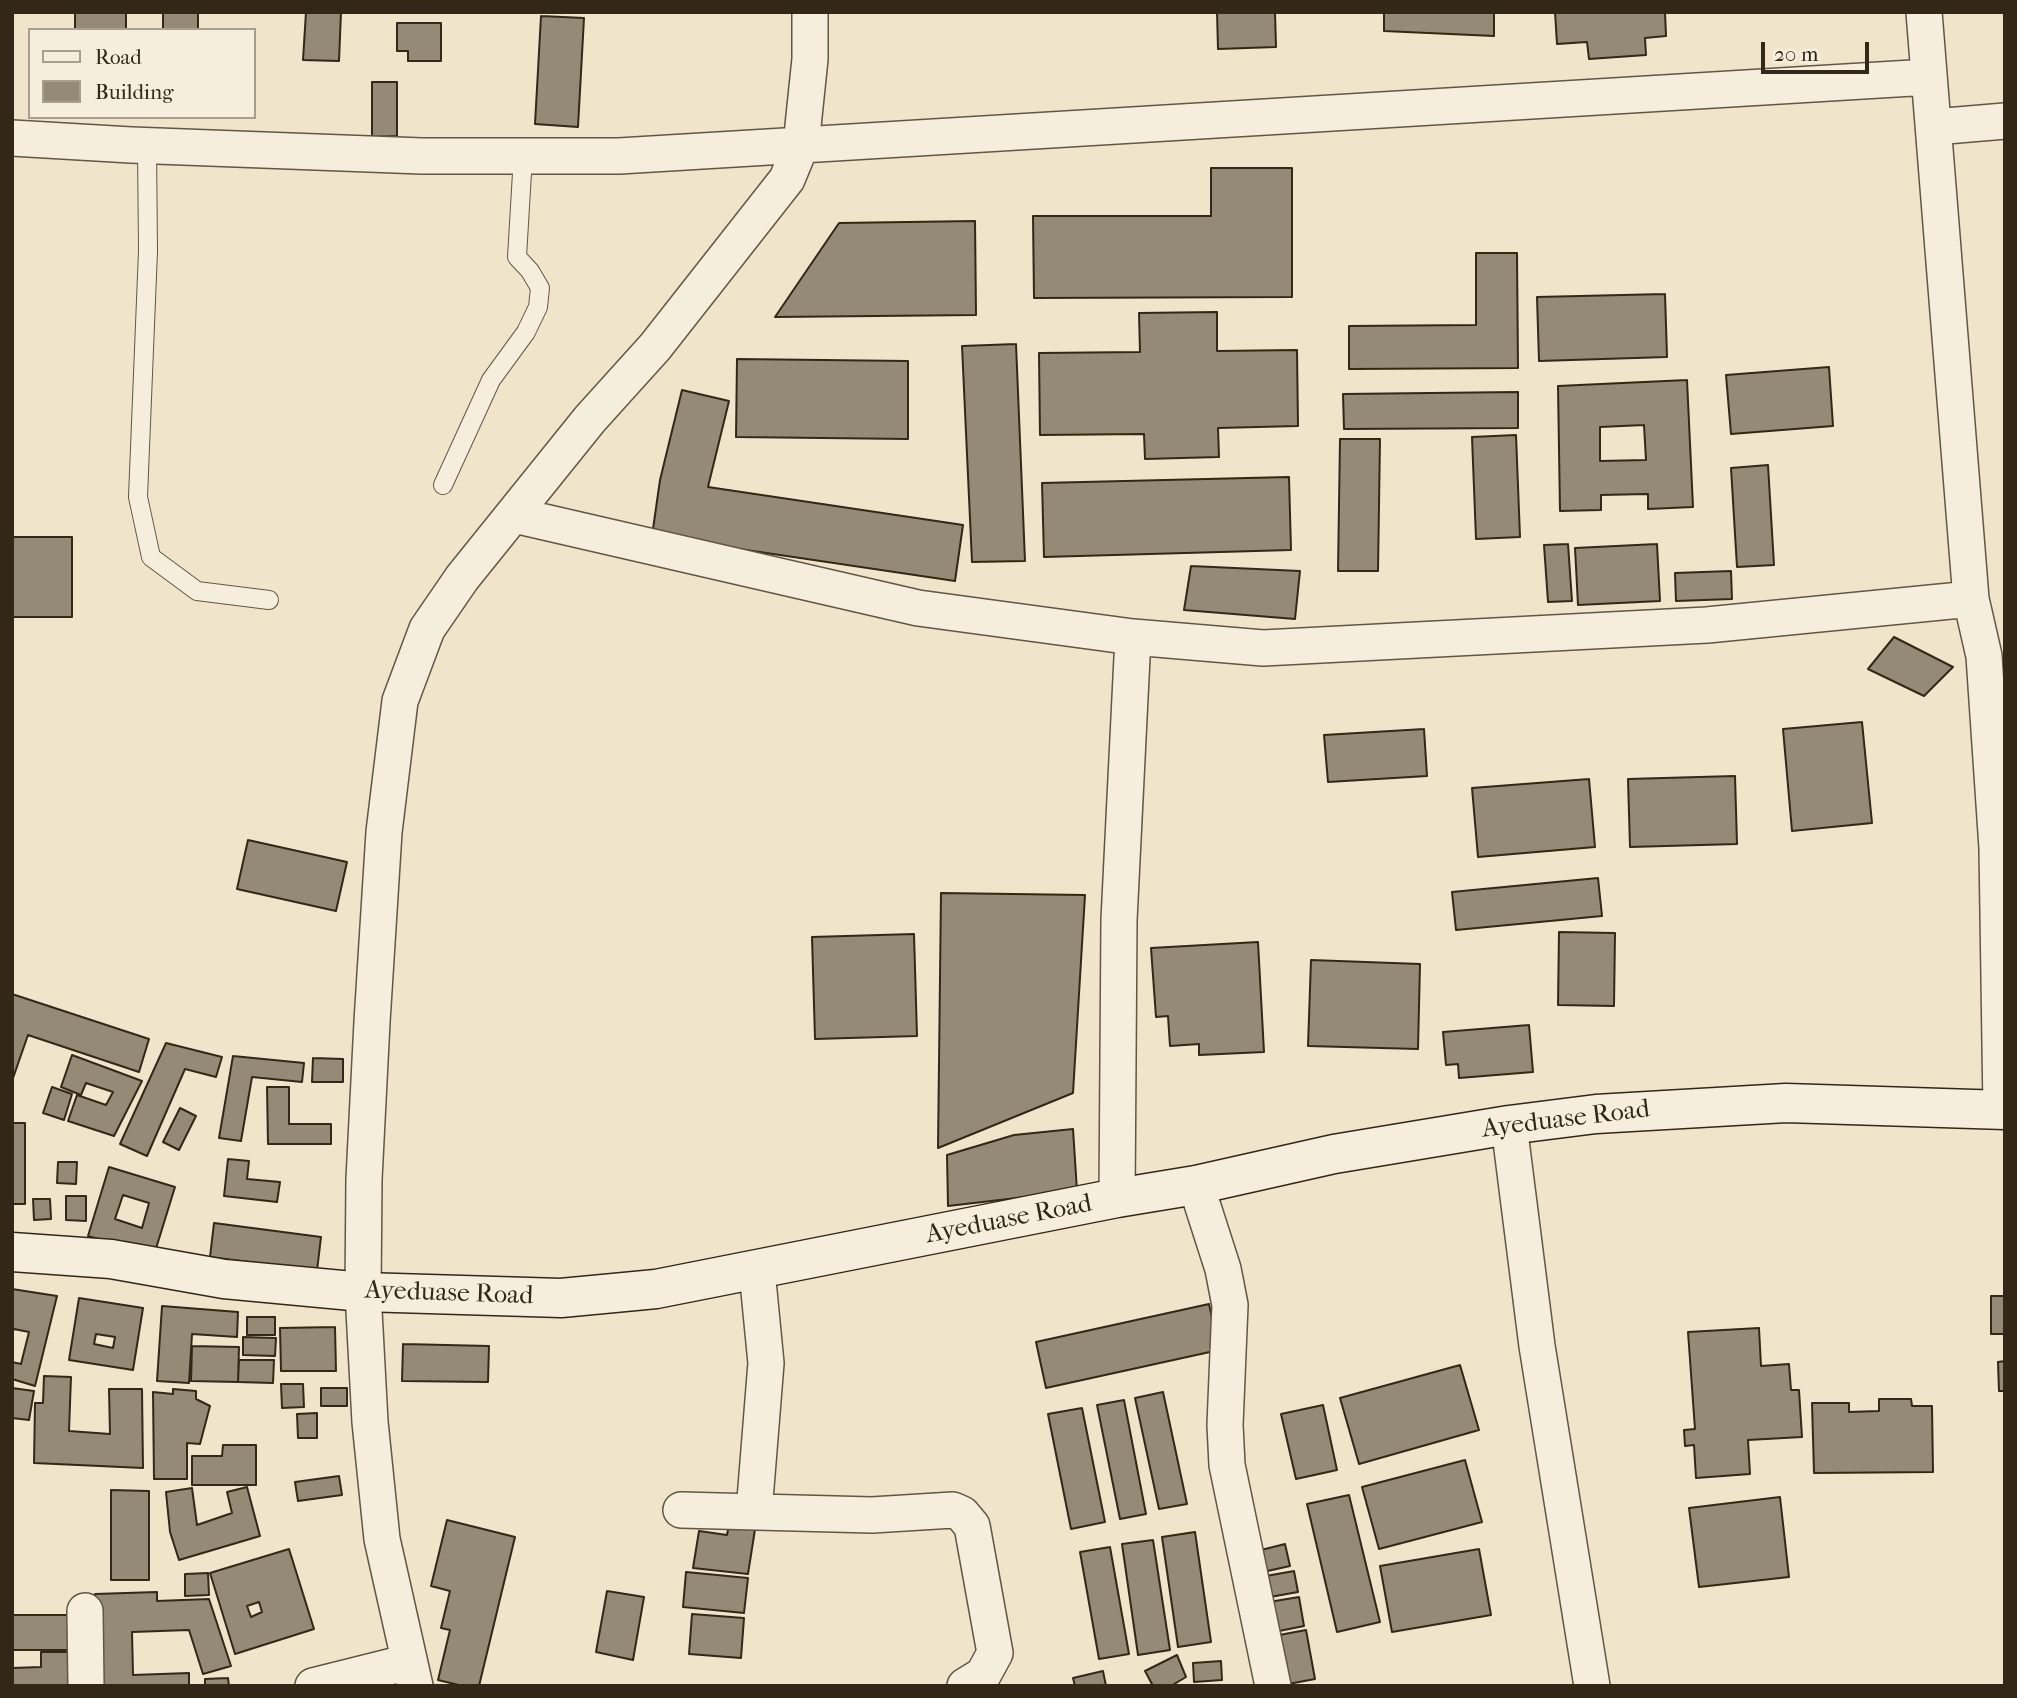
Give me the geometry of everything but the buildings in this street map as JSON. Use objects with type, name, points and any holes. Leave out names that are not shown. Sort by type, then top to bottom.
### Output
[{"type":"street","points":[[313,1686],[412,1674],[382,1539],[370,1423],[363,1292],[364,1179],[372,1009],[384,832],[400,701],[427,629],[462,578],[590,419],[655,347],[787,179],[801,145],[810,59],[810,12]]},
{"type":"street","points":[[1924,12],[1971,599],[1995,656],[2003,1110]]},
{"type":"street","points":[[12,138],[422,156],[620,156],[1930,77]]},
{"type":"street","points":[[1934,127],[2005,121]]},
{"type":"street","points":[[514,515],[918,608],[1133,636],[1263,649],[1707,625],[1971,599]]},
{"type":"street","points":[[1117,1198],[1119,920],[1133,636]]},
{"type":"street","name":"Ayeduase Road","points":[[12,1252],[111,1259],[223,1279],[363,1292],[562,1298],[656,1289],[757,1271],[1117,1198],[1196,1185],[1334,1154],[1509,1125],[1596,1114],[1786,1103],[2003,1110]]},
{"type":"street","points":[[1509,1125],[1537,1346],[1592,1686]]},
{"type":"street","points":[[1196,1185],[1223,1269],[1230,1305],[1227,1465],[1273,1686]]},
{"type":"street","points":[[754,1512],[766,1363],[757,1271]]},
{"type":"street","points":[[681,1510],[872,1515],[953,1510],[965,1517],[972,1526],[995,1653],[983,1675],[965,1686]]},
{"type":"street","points":[[85,1611],[86,1686]]},
{"type":"lane","points":[[147,146],[148,251],[138,497],[151,556],[197,591],[269,600]]},
{"type":"lane","points":[[443,485],[491,380],[526,332],[538,307],[540,288],[517,257],[523,156]]}]
